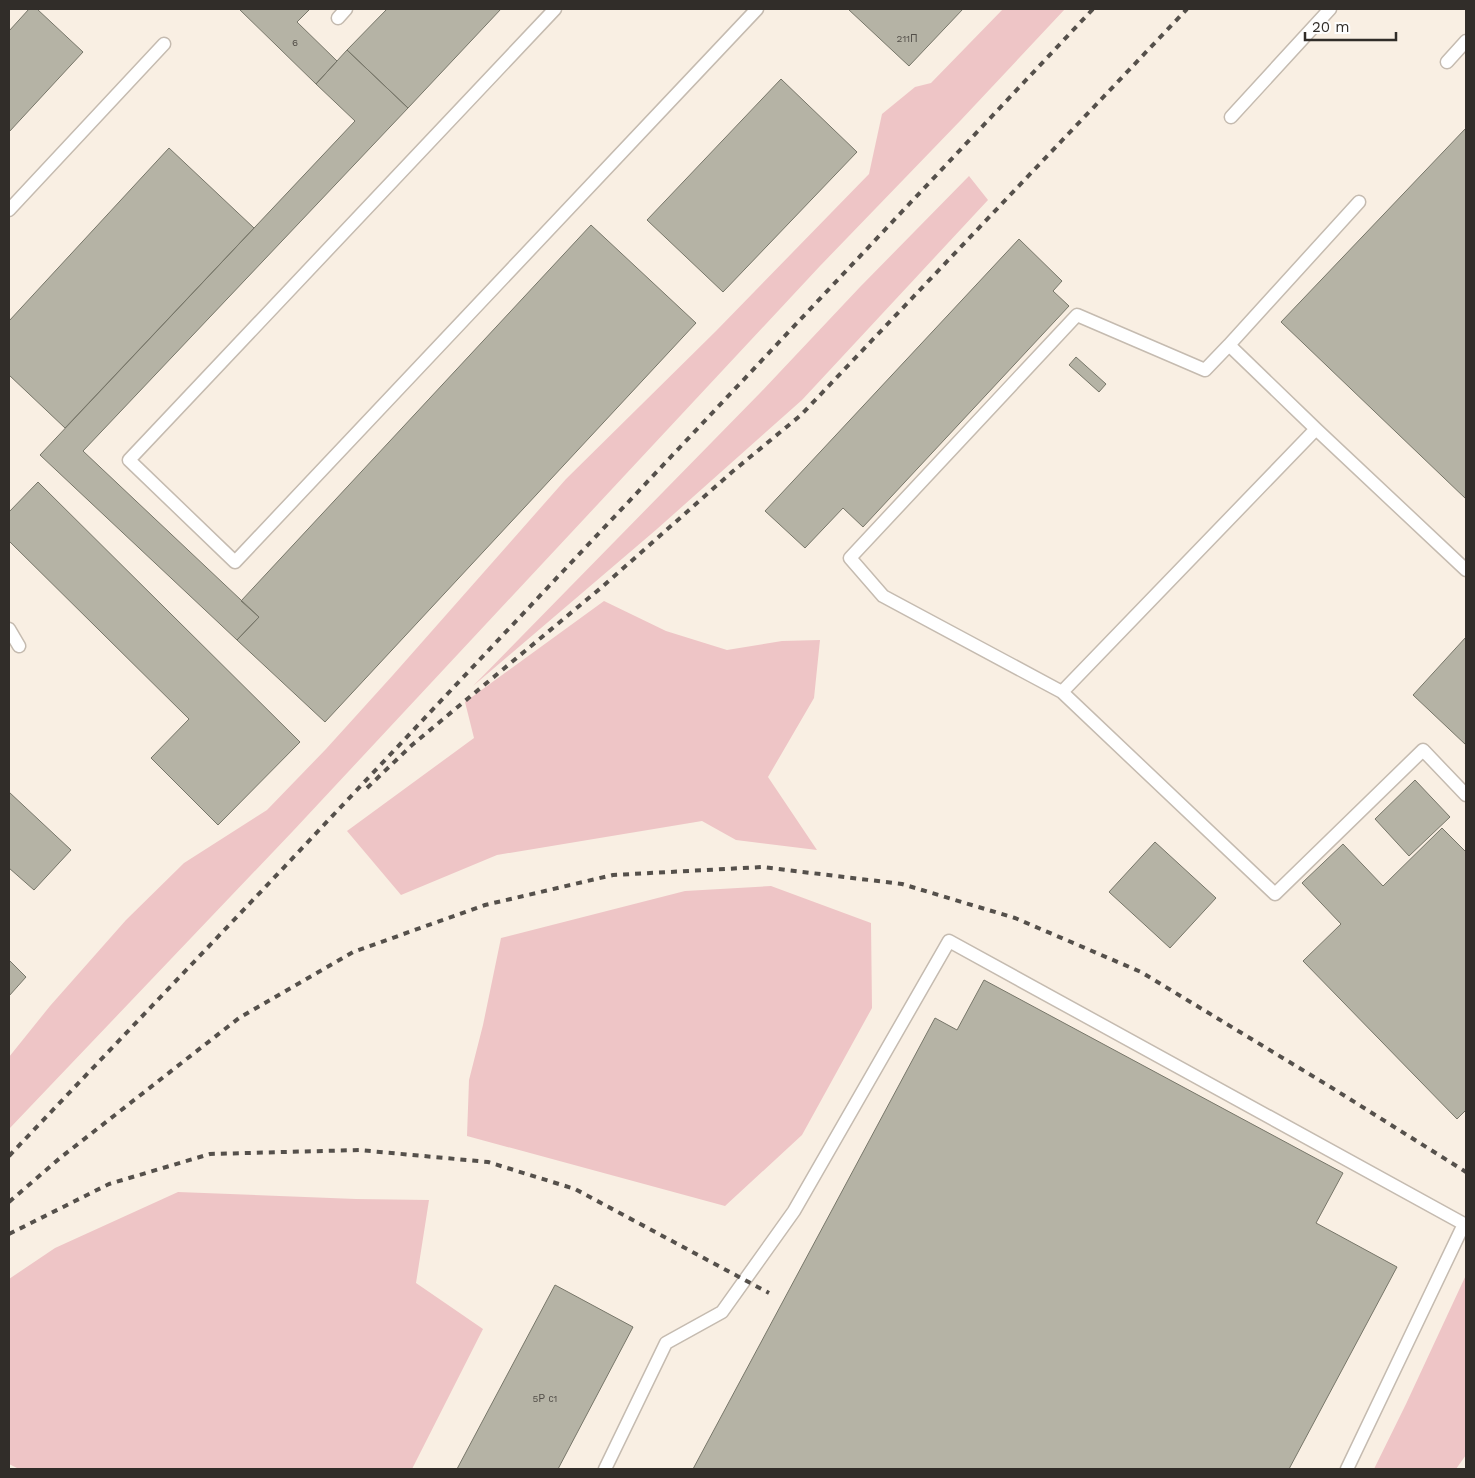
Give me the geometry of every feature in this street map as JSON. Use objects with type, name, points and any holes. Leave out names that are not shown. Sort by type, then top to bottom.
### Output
[{"type":"lane","points":[[555,9],[129,460],[235,562],[757,9]]},
{"type":"lane","points":[[1231,117],[1330,9]]},
{"type":"lane","points":[[1447,62],[1466,41]]},
{"type":"lane","points":[[9,210],[164,44]]},
{"type":"lane","points":[[1359,202],[1205,370],[1077,315],[850,558],[883,596],[1062,692],[1275,894],[1423,750],[1466,795]]},
{"type":"lane","points":[[1228,345],[1466,570]]},
{"type":"lane","points":[[1062,692],[1316,428]]},
{"type":"lane","points":[[9,629],[19,646]]},
{"type":"lane","points":[[604,1469],[666,1344],[722,1312],[794,1211],[949,941],[1464,1224],[1347,1469]]},
{"type":"shaded area","points":[[1003,9],[1065,9],[820,266],[293,831],[9,1129],[9,1057],[50,1006],[126,920],[184,863],[267,810],[326,749],[566,479],[716,331],[869,174],[882,114],[915,87],[931,83]]},
{"type":"shaded area","points":[[969,176],[988,200],[802,400],[657,529],[473,686],[760,393],[860,287]]},
{"type":"shaded area","points":[[604,601],[666,631],[727,650],[782,641],[820,640],[814,698],[768,777],[817,850],[736,840],[702,821],[497,855],[401,895],[347,831],[474,738],[465,702]]},
{"type":"shaded area","points":[[771,886],[871,923],[872,1008],[802,1135],[725,1206],[467,1136],[469,1080],[483,1025],[501,938],[685,891]]},
{"type":"shaded area","points":[[178,1192],[429,1200],[416,1283],[483,1329],[412,1469],[19,1469],[9,1464],[9,1279],[55,1248]]},
{"type":"shaded area","points":[[1466,1275],[1466,1455],[1456,1469],[1374,1469],[1406,1404]]},
{"type":"building","points":[[29,9],[37,9],[83,52],[9,132],[9,31]]},
{"type":"building","points":[[239,9],[310,9],[297,22],[337,61],[316,84]]},
{"type":"building","points":[[387,9],[501,9],[408,108],[347,50]]},
{"type":"building","points":[[848,9],[963,9],[909,66]]},
{"type":"building","points":[[347,50],[408,108],[83,451],[259,617],[237,640],[40,455],[355,121],[316,84]]},
{"type":"building","points":[[781,79],[857,152],[723,292],[647,220]]},
{"type":"building","points":[[1466,128],[1466,499],[1281,322]]},
{"type":"building","points":[[169,148],[254,228],[65,428],[9,375],[9,321]]},
{"type":"building","points":[[591,225],[696,323],[325,722],[237,640],[259,617],[241,601]]},
{"type":"building","points":[[1019,239],[1062,281],[1053,291],[1069,306],[863,527],[843,508],[805,548],[765,511]]},
{"type":"building","points":[[1076,357],[1106,384],[1099,392],[1069,365]]},
{"type":"building","points":[[38,482],[300,742],[218,825],[151,758],[189,719],[9,541],[9,512]]},
{"type":"building","points":[[1466,637],[1466,745],[1413,695]]},
{"type":"building","points":[[1415,780],[1450,817],[1409,856],[1375,819]]},
{"type":"building","points":[[9,792],[71,850],[34,890],[9,868]]},
{"type":"building","points":[[1442,828],[1466,852],[1466,1110],[1457,1119],[1303,961],[1341,924],[1302,883],[1343,844],[1383,886]]},
{"type":"building","points":[[1155,842],[1216,898],[1170,948],[1109,892]]},
{"type":"building","points":[[9,960],[26,977],[9,996]]},
{"type":"building","points":[[984,980],[1343,1173],[1316,1223],[1397,1267],[1289,1469],[693,1469],[935,1018],[957,1030]]},
{"type":"building","points":[[555,1285],[633,1327],[558,1469],[457,1469]]},
{"type":"railway","points":[[9,1156],[272,880],[1093,9]]},
{"type":"railway","points":[[367,788],[412,745],[602,587],[732,472],[801,415],[1187,9]]},
{"type":"railway","points":[[9,1202],[60,1158],[239,1018],[353,952],[485,905],[613,875],[762,867],[902,884],[1015,918],[1141,972],[1466,1172]]},
{"type":"railway","points":[[9,1234],[109,1184],[210,1154],[359,1150],[488,1162],[575,1189],[769,1293]]}]
